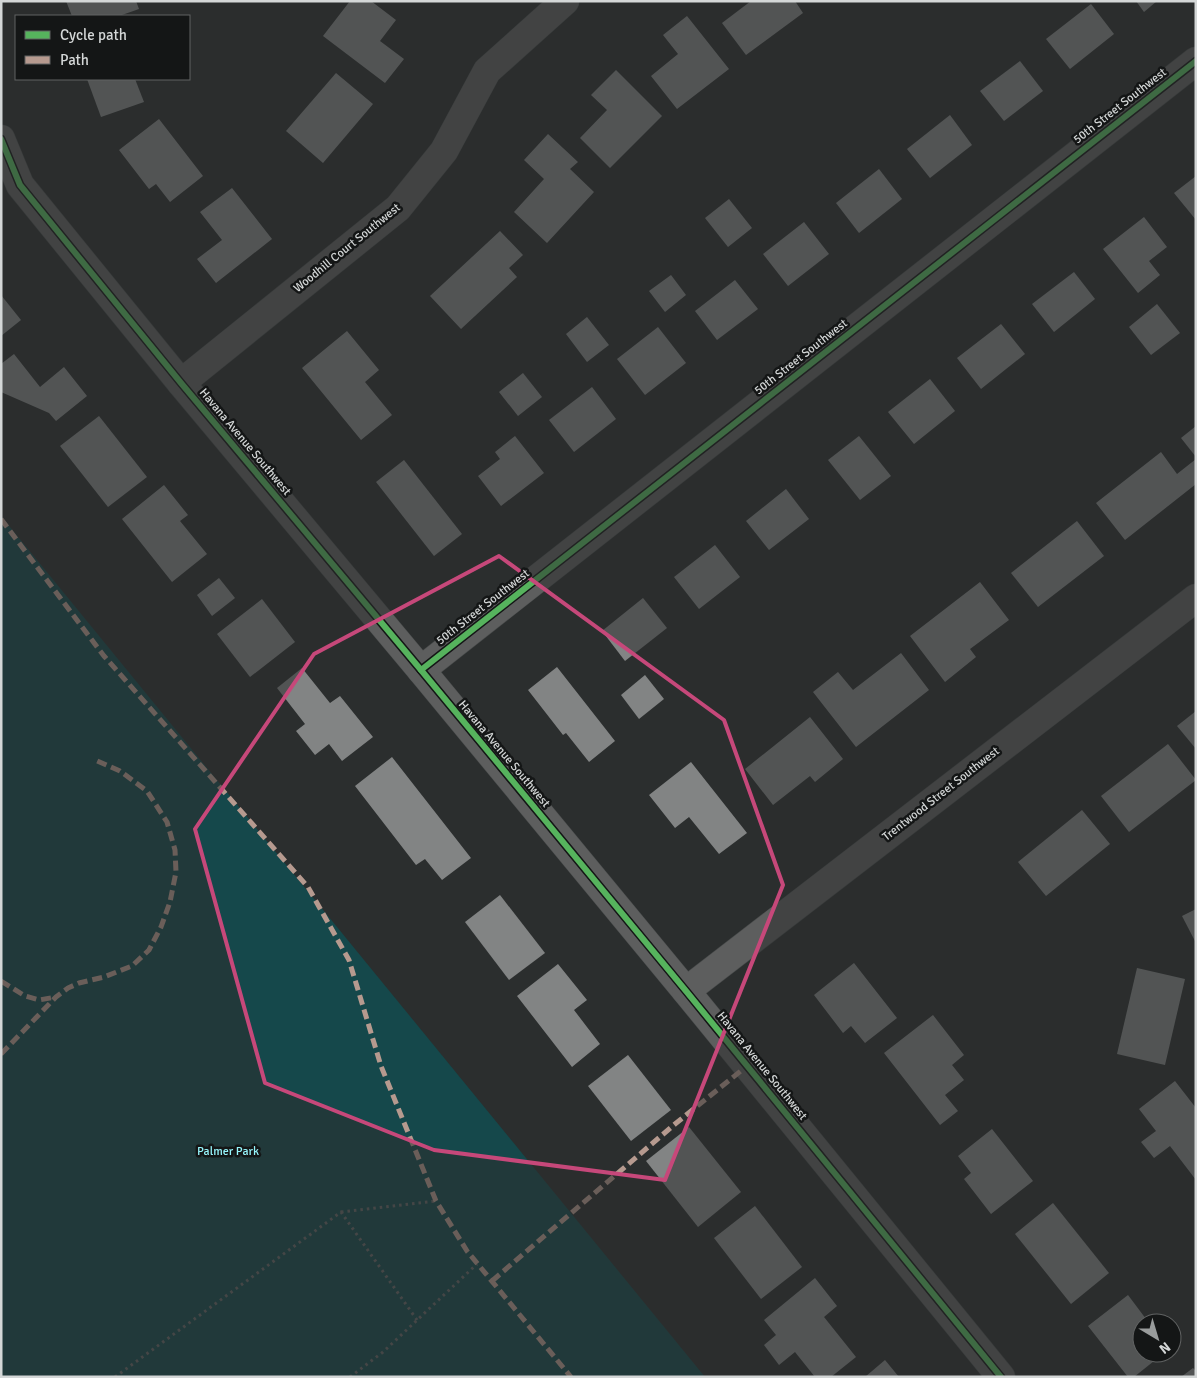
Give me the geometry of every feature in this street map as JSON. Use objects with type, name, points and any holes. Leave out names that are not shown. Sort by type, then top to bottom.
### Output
[{"type":"street","name":"Woodhill Court Southwest","points":[[181,383],[398,208],[444,151],[487,71],[564,1]]},
{"type":"street","name":"50th Street Southwest","points":[[421,670],[1196,61]]},
{"type":"street","name":"Havana Avenue Southwest","points":[[1,139],[20,184],[181,383],[686,991],[1001,1377]]},
{"type":"street","name":"Trentwood Street Southwest","points":[[686,991],[1196,598]]},
{"type":"path","points":[[115,1377],[341,1212],[436,1201]]},
{"type":"path","points":[[341,1212],[417,1320]]},
{"type":"path","points":[[350,1377],[383,1352],[477,1264]]},
{"type":"highlighted area","points":[[499,556],[724,720],[783,885],[665,1180],[434,1150],[265,1083],[195,829],[314,654]]},
{"type":"green space","name":"Palmer Park","points":[[1,516],[705,1377],[1,1377]]},
{"type":"building","points":[[66,1],[136,1],[139,9],[122,15],[72,15]]},
{"type":"building","points":[[350,1],[371,1],[396,20],[380,41],[404,59],[385,83],[323,36]]},
{"type":"building","points":[[751,1],[795,1],[803,13],[746,55],[722,23]]},
{"type":"building","points":[[1136,1],[1157,1],[1144,12]]},
{"type":"building","points":[[1091,4],[1114,34],[1070,69],[1046,39]]},
{"type":"building","points":[[687,16],[729,69],[677,109],[651,76],[678,54],[663,35]]},
{"type":"building","points":[[1020,61],[1043,91],[1004,121],[980,91]]},
{"type":"building","points":[[616,70],[662,116],[610,168],[580,138],[607,110],[591,95]]},
{"type":"building","points":[[336,73],[373,104],[323,163],[286,131]]},
{"type":"building","points":[[87,80],[135,80],[144,102],[101,117]]},
{"type":"building","points":[[950,115],[972,145],[930,178],[907,149]]},
{"type":"building","points":[[159,119],[203,176],[170,202],[156,184],[149,189],[119,150]]},
{"type":"building","points":[[548,134],[578,162],[570,169],[594,192],[547,243],[514,212],[544,179],[524,160]]},
{"type":"building","points":[[879,169],[902,199],[859,233],[836,203]]},
{"type":"building","points":[[1196,176],[1196,220],[1174,193]]},
{"type":"building","points":[[232,188],[272,239],[216,283],[197,259],[222,240],[200,212]]},
{"type":"building","points":[[729,199],[752,228],[728,247],[705,218]]},
{"type":"building","points":[[1144,217],[1167,247],[1149,261],[1160,275],[1138,293],[1103,249]]},
{"type":"building","points":[[804,222],[829,254],[788,286],[763,254]]},
{"type":"building","points":[[500,231],[523,255],[509,268],[517,277],[461,329],[430,296]]},
{"type":"building","points":[[1074,272],[1095,299],[1054,332],[1032,304]]},
{"type":"building","points":[[671,275],[686,295],[665,312],[649,291]]},
{"type":"building","points":[[735,280],[758,309],[717,340],[695,311]]},
{"type":"building","points":[[1,295],[21,320],[1,336]]},
{"type":"building","points":[[1157,304],[1180,333],[1151,355],[1129,327]]},
{"type":"building","points":[[587,317],[609,345],[587,362],[566,334]]},
{"type":"building","points":[[1001,324],[1025,354],[981,389],[957,358]]},
{"type":"building","points":[[658,327],[686,363],[645,395],[617,359]]},
{"type":"building","points":[[347,331],[379,370],[365,382],[392,415],[361,440],[302,368]]},
{"type":"building","points":[[14,354],[40,387],[64,367],[87,396],[56,421],[49,413],[1,392],[1,364]]},
{"type":"building","points":[[523,373],[542,397],[518,416],[499,392]]},
{"type":"building","points":[[930,379],[955,411],[914,444],[888,412]]},
{"type":"building","points":[[592,387],[616,419],[574,452],[549,420]]},
{"type":"building","points":[[99,416],[147,477],[108,507],[60,446]]},
{"type":"building","points":[[1196,426],[1196,457],[1181,438]]},
{"type":"building","points":[[515,436],[544,473],[501,506],[478,476],[500,459],[495,452]]},
{"type":"building","points":[[859,436],[891,476],[860,500],[828,460]]},
{"type":"building","points":[[1161,452],[1177,474],[1196,459],[1196,484],[1125,540],[1096,503]]},
{"type":"building","points":[[404,460],[462,534],[434,556],[376,482]]},
{"type":"building","points":[[164,485],[188,515],[180,521],[207,554],[172,582],[122,519]]},
{"type":"building","points":[[786,489],[809,519],[769,550],[746,521]]},
{"type":"building","points":[[1077,521],[1104,556],[1038,607],[1011,573]]},
{"type":"building","points":[[715,545],[740,577],[699,609],[674,577]]},
{"type":"building","points":[[219,578],[235,598],[212,616],[197,595]]},
{"type":"building","points":[[980,582],[1009,620],[970,649],[976,657],[945,682],[910,636]]},
{"type":"building","points":[[643,598],[667,628],[625,661],[602,631]]},
{"type":"building","points":[[262,599],[295,642],[250,677],[217,634]]},
{"type":"building","points":[[901,653],[929,690],[856,747],[813,692],[838,672],[853,690]]},
{"type":"building","points":[[557,667],[615,741],[589,762],[566,733],[563,735],[528,690]]},
{"type":"building","points":[[302,668],[330,703],[340,696],[373,737],[342,761],[329,744],[315,755],[296,731],[305,724],[277,688]]},
{"type":"building","points":[[645,675],[664,699],[639,719],[621,695]]},
{"type":"building","points":[[1196,711],[1196,749],[1177,726]]},
{"type":"building","points":[[810,717],[843,759],[815,782],[810,776],[773,805],[745,769]]},
{"type":"building","points":[[1168,744],[1196,780],[1129,832],[1101,796]]},
{"type":"building","points":[[392,757],[471,858],[442,880],[425,859],[416,865],[355,786]]},
{"type":"building","points":[[691,762],[747,833],[719,854],[689,817],[675,828],[649,795]]},
{"type":"building","points":[[1082,810],[1110,844],[1046,896],[1018,862]]},
{"type":"building","points":[[500,895],[545,953],[509,980],[465,922]]},
{"type":"building","points":[[1196,909],[1196,943],[1182,916]]},
{"type":"building","points":[[854,963],[897,1018],[865,1043],[851,1026],[843,1033],[814,995]]},
{"type":"building","points":[[558,964],[587,1000],[574,1010],[600,1044],[572,1067],[517,996]]},
{"type":"building","points":[[1137,968],[1185,979],[1165,1065],[1117,1054]]},
{"type":"building","points":[[933,1015],[964,1055],[952,1065],[964,1080],[945,1095],[958,1111],[940,1125],[884,1053]]},
{"type":"building","points":[[628,1055],[671,1110],[631,1141],[588,1086]]},
{"type":"building","points":[[1175,1081],[1196,1108],[1196,1180],[1170,1146],[1154,1158],[1141,1142],[1156,1131],[1139,1109]]},
{"type":"building","points":[[689,1127],[741,1192],[698,1227],[646,1161]]},
{"type":"building","points":[[992,1129],[1033,1181],[991,1214],[964,1179],[971,1173],[958,1156]]},
{"type":"building","points":[[1053,1203],[1109,1273],[1071,1304],[1015,1234]]},
{"type":"building","points":[[755,1206],[802,1267],[761,1299],[714,1238]]},
{"type":"building","points":[[815,1278],[837,1306],[824,1317],[856,1357],[831,1377],[815,1377],[795,1352],[779,1365],[764,1345],[776,1335],[764,1320]]},
{"type":"building","points":[[1128,1295],[1142,1313],[1132,1313],[1132,1363],[1152,1363],[1134,1377],[1128,1377],[1088,1326]]},
{"type":"building","points":[[885,1360],[899,1377],[865,1377]]},
{"type":"building","points":[[1193,1368],[1196,1371],[1196,1377],[1181,1377]]},
{"type":"marked path","points":[[1,519],[104,656],[308,887],[349,960],[381,1066],[436,1201],[467,1251],[571,1377]]},
{"type":"marked path","points":[[1,1054],[56,997],[68,988],[132,966],[149,950],[161,927],[170,902],[176,872],[175,850],[167,822],[147,791],[120,771],[95,760]]},
{"type":"marked path","points":[[1,981],[25,996],[39,1000],[56,997]]},
{"type":"marked path","points":[[492,1281],[675,1124],[747,1066]]},
{"type":"cycle path","points":[[421,670],[1196,61]]},
{"type":"cycle path","points":[[1,139],[20,185],[181,383],[686,991],[1001,1377]]}]
